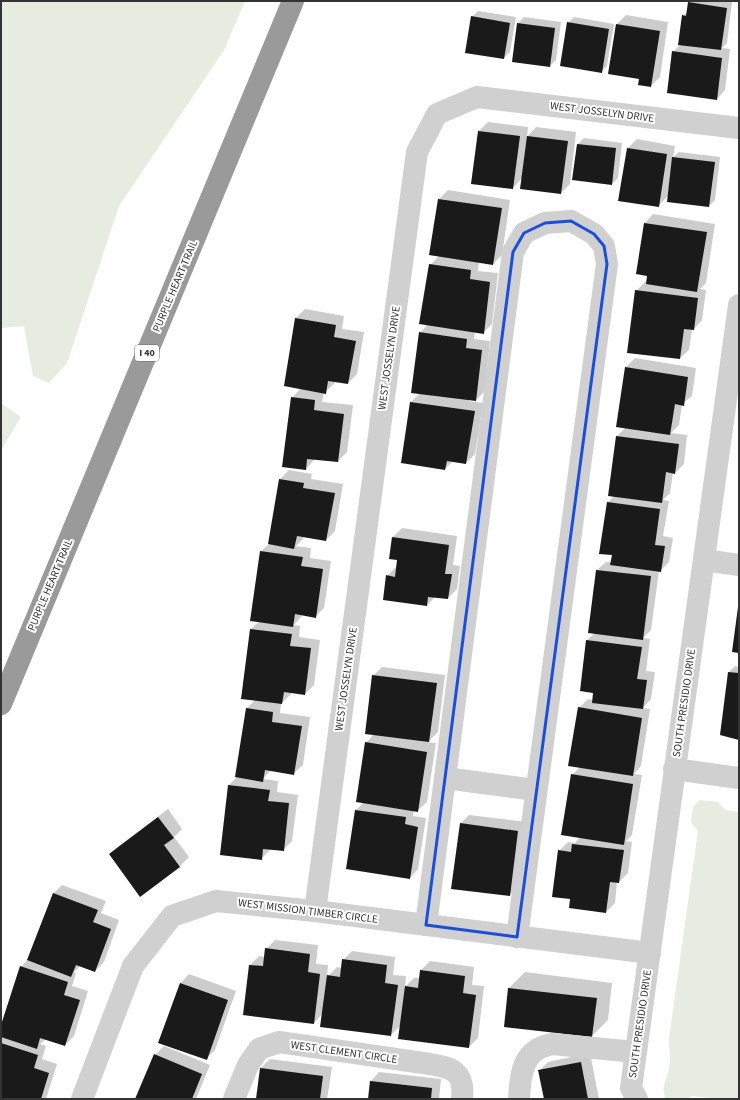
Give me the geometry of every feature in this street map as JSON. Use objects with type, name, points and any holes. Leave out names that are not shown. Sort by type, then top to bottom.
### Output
[{"type":"highway","name":"PURPLE HEART TRAIL","points":[[1,704],[293,1]]},
{"type":"street","name":"WEST JOSSELYN DRIVE","points":[[315,911],[417,152],[437,114],[477,97],[739,128]]},
{"type":"street","points":[[426,925],[514,252],[524,233],[545,223],[571,221],[594,234],[604,246],[607,264],[517,937]]},
{"type":"street","name":"SOUTH PRESIDIO DRIVE","points":[[637,1099],[631,1088],[704,560],[735,375],[739,305]]},
{"type":"street","points":[[704,560],[739,565]]},
{"type":"street","points":[[674,769],[739,778]]},
{"type":"street","points":[[445,778],[536,790]]},
{"type":"street","name":"WEST MISSION TIMBER CIRCLE","points":[[82,1099],[133,966],[172,916],[216,900],[650,953]]},
{"type":"street","name":"WEST CLEMENT CIRCLE","points":[[234,1099],[248,1065],[259,1049],[279,1042],[448,1067],[458,1074],[462,1085],[462,1099]]},
{"type":"street","points":[[519,1099],[523,1068],[530,1056],[539,1048],[552,1044],[636,1052]]},
{"type":"highlighted area","points":[[571,221],[594,234],[604,246],[607,264],[517,937],[426,925],[513,252],[524,233],[545,223]]},
{"type":"shaded area","points":[[1,1],[245,1],[224,50],[119,206],[67,363],[49,383],[33,376],[24,326],[1,328]]},
{"type":"shaded area","points":[[1,403],[21,417],[1,450]]},
{"type":"shaded area","points":[[700,800],[718,802],[725,810],[739,812],[739,1099],[715,1099],[693,1096],[685,1099],[669,1099],[665,1098],[664,1093],[664,1086],[670,1066],[669,1039],[698,831],[691,822],[693,807]]},
{"type":"building","points":[[688,2],[727,8],[721,50],[678,45],[682,15],[686,16]]},
{"type":"building","points":[[471,16],[510,23],[504,59],[465,53]]},
{"type":"building","points":[[567,22],[609,29],[602,73],[560,66]]},
{"type":"building","points":[[517,23],[555,28],[550,67],[512,62]]},
{"type":"building","points":[[616,24],[660,31],[651,87],[638,85],[639,79],[608,74]]},
{"type":"building","points":[[672,51],[722,58],[717,100],[667,93]]},
{"type":"building","points":[[478,131],[520,136],[513,189],[471,184]]},
{"type":"building","points":[[527,136],[568,141],[561,194],[520,189]]},
{"type":"building","points":[[577,144],[616,148],[612,185],[572,180]]},
{"type":"building","points":[[627,148],[667,154],[659,207],[618,201]]},
{"type":"building","points":[[672,157],[715,162],[709,207],[667,202]]},
{"type":"building","points":[[438,199],[502,208],[493,265],[429,255]]},
{"type":"building","points":[[644,223],[707,232],[697,292],[646,284],[647,276],[636,274]]},
{"type":"building","points":[[429,264],[471,270],[470,279],[490,282],[484,334],[419,324]]},
{"type":"building","points":[[635,290],[698,298],[694,330],[684,329],[680,359],[627,353]]},
{"type":"building","points":[[295,318],[336,325],[334,337],[356,341],[348,384],[328,381],[326,394],[284,386]]},
{"type":"building","points":[[419,332],[467,339],[466,348],[482,350],[476,401],[411,393]]},
{"type":"building","points":[[625,367],[688,377],[684,406],[675,404],[670,435],[616,427]]},
{"type":"building","points":[[291,397],[315,400],[314,410],[344,414],[338,462],[307,459],[306,470],[282,467]]},
{"type":"building","points":[[410,402],[475,411],[466,464],[447,461],[445,470],[401,463]]},
{"type":"building","points":[[616,436],[679,444],[675,474],[666,472],[662,503],[608,496]]},
{"type":"building","points":[[279,479],[304,483],[303,488],[335,493],[326,541],[297,536],[294,549],[268,544]]},
{"type":"building","points":[[607,502],[660,509],[655,545],[665,546],[661,572],[610,565],[612,555],[599,554]]},
{"type":"building","points":[[392,537],[449,545],[445,574],[452,574],[448,599],[428,597],[427,606],[383,600],[386,575],[395,577],[397,560],[389,559]]},
{"type":"building","points":[[260,551],[303,557],[301,566],[323,569],[316,618],[295,614],[293,627],[250,621]]},
{"type":"building","points":[[596,570],[651,576],[643,640],[588,633]]},
{"type":"building","points":[[739,607],[739,653],[732,652]]},
{"type":"building","points":[[250,629],[292,634],[290,646],[311,648],[305,695],[284,692],[282,704],[241,699]]},
{"type":"building","points":[[586,640],[642,647],[637,679],[647,680],[643,709],[592,703],[593,693],[580,691]]},
{"type":"building","points":[[728,672],[739,673],[739,740],[720,735]]},
{"type":"building","points":[[372,675],[437,683],[429,742],[365,734]]},
{"type":"building","points":[[578,707],[642,718],[633,776],[568,766]]},
{"type":"building","points":[[246,708],[273,712],[272,722],[302,726],[294,775],[265,770],[263,782],[235,777]]},
{"type":"building","points":[[365,742],[427,752],[418,812],[356,802]]},
{"type":"building","points":[[571,774],[633,784],[624,845],[561,835]]},
{"type":"building","points":[[228,785],[270,790],[268,801],[289,803],[284,851],[263,849],[262,860],[220,855]]},
{"type":"building","points":[[355,810],[406,817],[405,824],[418,827],[410,879],[346,869]]},
{"type":"building","points":[[158,817],[174,838],[164,845],[180,867],[140,897],[109,854]]},
{"type":"building","points":[[460,823],[518,831],[510,896],[451,889]]},
{"type":"building","points":[[572,844],[624,850],[619,883],[610,882],[606,913],[569,908],[570,899],[552,897],[558,850],[571,852]]},
{"type":"building","points":[[53,893],[98,910],[93,922],[111,929],[95,972],[76,965],[71,977],[27,960]]},
{"type":"building","points":[[265,948],[310,954],[308,972],[320,974],[314,1024],[243,1015],[249,965],[263,966]]},
{"type":"building","points":[[342,959],[387,965],[385,983],[398,985],[391,1036],[320,1027],[327,975],[340,977]]},
{"type":"building","points":[[20,966],[68,982],[64,995],[80,1000],[65,1046],[40,1038],[37,1049],[1,1037],[1,1025]]},
{"type":"building","points":[[420,970],[465,976],[463,993],[476,995],[469,1048],[398,1039],[405,986],[418,988]]},
{"type":"building","points":[[180,983],[228,1000],[207,1060],[158,1043]]},
{"type":"building","points":[[508,988],[597,998],[592,1037],[504,1027]]},
{"type":"building","points":[[1,1043],[38,1055],[34,1068],[49,1073],[41,1099],[1,1099]]},
{"type":"building","points":[[154,1054],[202,1074],[192,1099],[135,1099]]},
{"type":"building","points":[[581,1062],[588,1099],[544,1099],[538,1070]]},
{"type":"building","points":[[260,1068],[323,1076],[320,1099],[256,1099]]},
{"type":"building","points":[[370,1081],[432,1088],[431,1099],[368,1099]]}]
